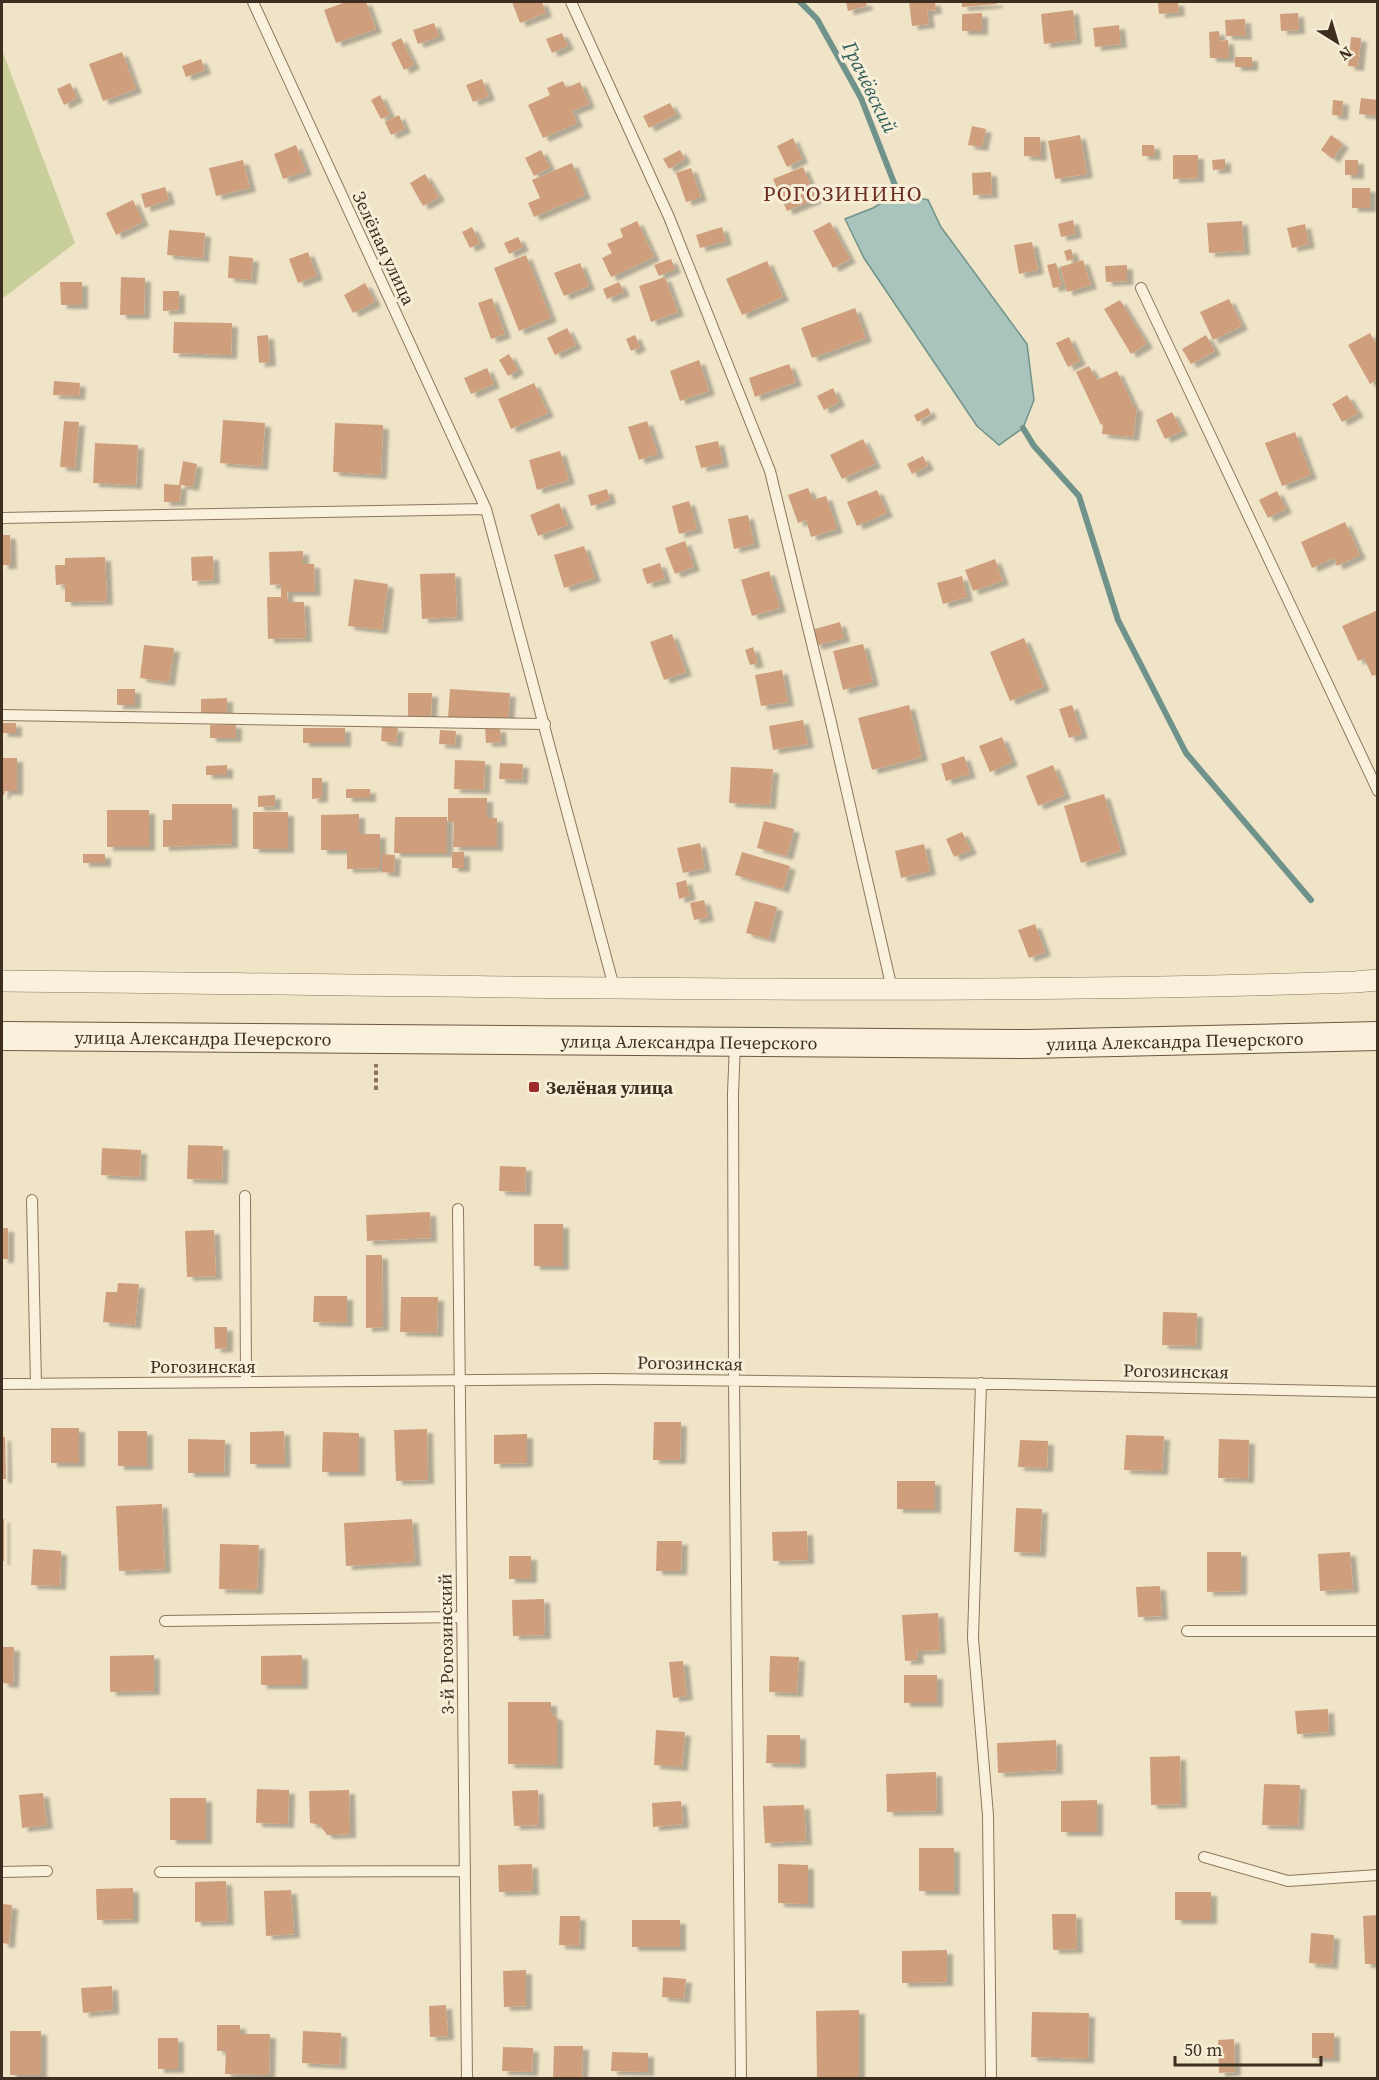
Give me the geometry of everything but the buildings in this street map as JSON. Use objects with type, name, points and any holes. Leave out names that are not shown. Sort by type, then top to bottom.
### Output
[{"type":"main road","name":"улица Александра Печерского","points":[[2,1036],[1027,1044],[1377,1036]]},
{"type":"street","points":[[2,981],[892,989],[1215,987],[1377,980]]},
{"type":"lane","name":"Зелёная улица","points":[[253,2],[486,509],[614,987]]},
{"type":"lane","points":[[571,2],[669,217],[770,471],[892,989]]},
{"type":"lane","points":[[1141,288],[1377,791]]},
{"type":"lane","points":[[2,518],[486,509]]},
{"type":"lane","points":[[2,715],[545,724]]},
{"type":"lane","points":[[735,1042],[733,1094],[734,1380],[741,2079]]},
{"type":"lane","points":[[244,1196],[246,1382]]},
{"type":"lane","points":[[32,1200],[36,1384]]},
{"type":"lane","name":"3-й Рогозинский","points":[[458,1209],[468,2079]]},
{"type":"lane","name":"Рогозинская","points":[[2,1384],[734,1380],[1377,1392]]},
{"type":"lane","points":[[981,1383],[973,1638],[988,1815],[991,2079]]},
{"type":"lane","points":[[165,1621],[462,1617]]},
{"type":"lane","points":[[1186,1631],[1377,1631]]},
{"type":"lane","points":[[1204,1857],[1288,1881],[1377,1875]]},
{"type":"lane","points":[[2,1872],[47,1871]]},
{"type":"lane","points":[[160,1872],[465,1871]]},
{"type":"path","points":[[376,1064],[376,1090]]},
{"type":"green space","points":[[2,50],[75,243],[2,299]]},
{"type":"water","points":[[898,193],[928,200],[941,227],[1027,344],[1034,400],[1023,428],[999,445],[977,426],[864,258],[845,219],[873,208]]},
{"type":"waterway","name":"Грачёвский","points":[[800,2],[817,19],[861,98],[898,193]]},
{"type":"waterway","points":[[1023,428],[1034,446],[1079,496],[1118,620],[1186,753],[1311,900]]},
{"type":"place","name":"Зелёная улица","points":[[534,1087]]},
{"type":"district","name":"РОГОЗИНИНО","points":[[843,193]]}]
